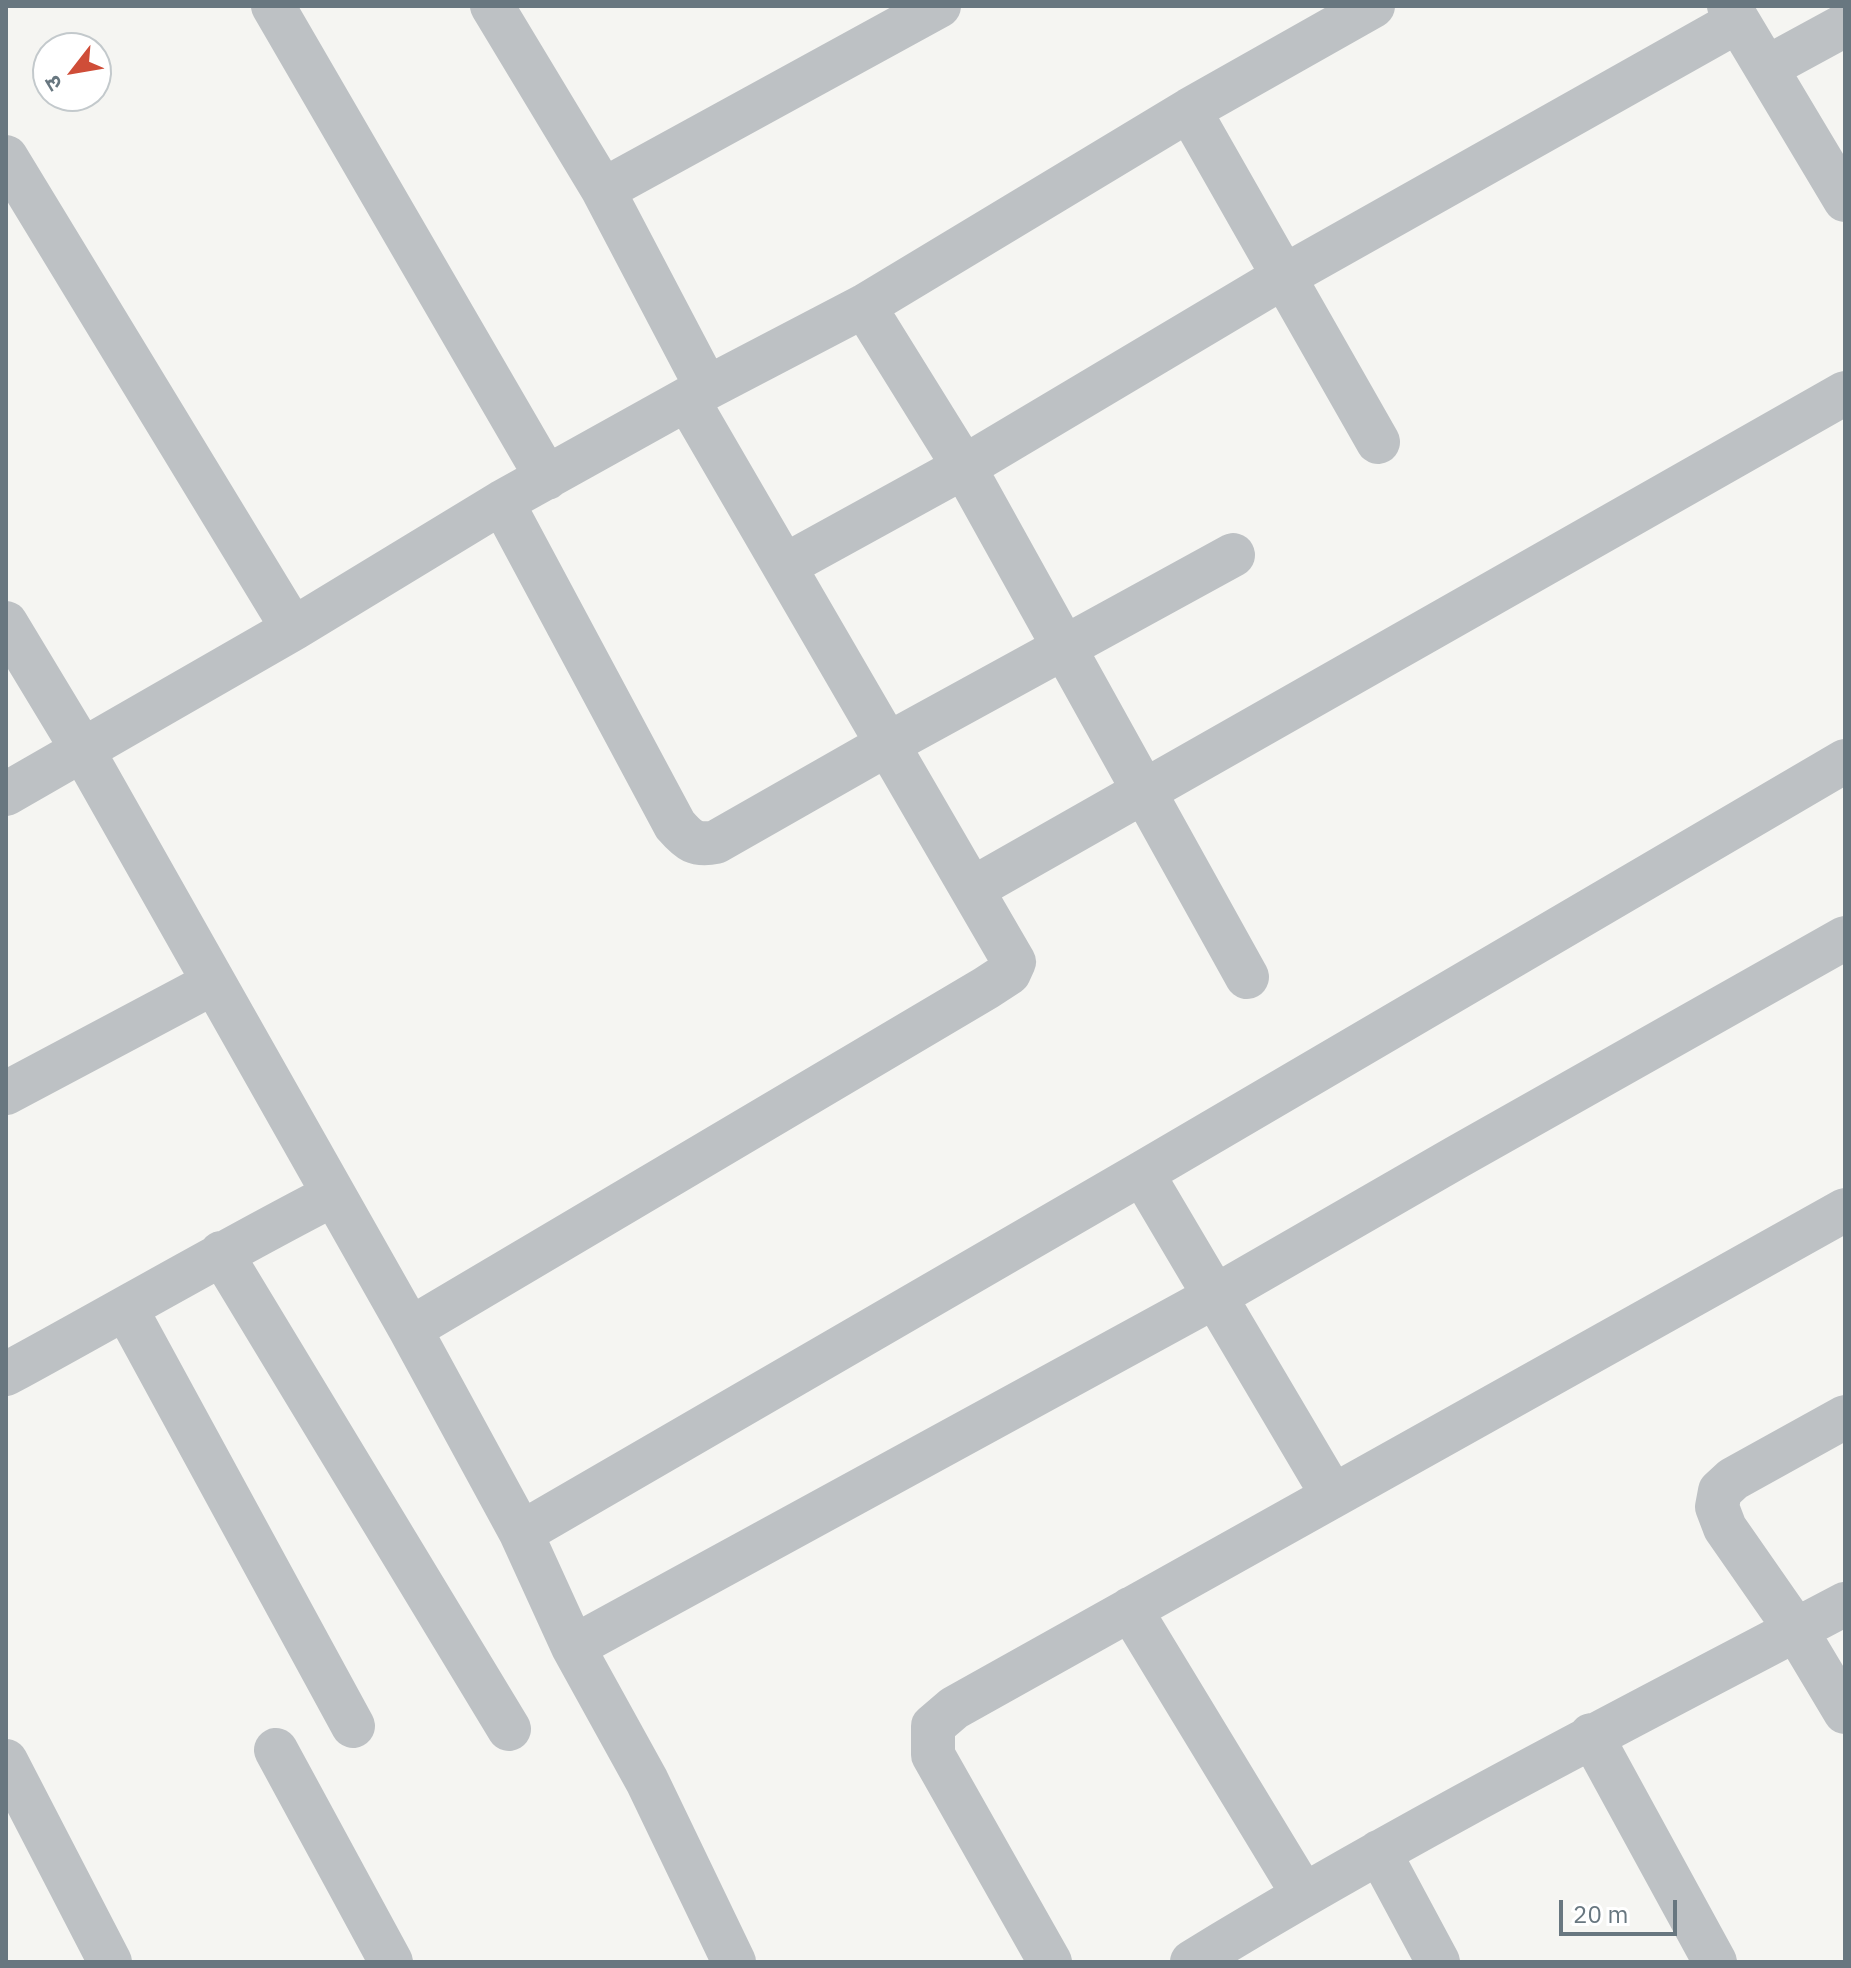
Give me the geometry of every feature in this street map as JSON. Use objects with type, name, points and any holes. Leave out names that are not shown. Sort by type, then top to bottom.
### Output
[{"type":"street","points":[[273,6],[547,478]]},
{"type":"street","points":[[410,1329],[1009,973],[1014,962],[784,566],[697,394],[603,190],[492,6]]},
{"type":"street","points":[[603,190],[939,6]]},
{"type":"street","points":[[6,794],[293,629],[502,502],[864,306],[1189,110],[1373,6]]},
{"type":"street","points":[[784,566],[964,467],[1734,14],[1845,200]]},
{"type":"street","points":[[1766,68],[1845,25]]},
{"type":"street","points":[[1189,110],[1378,442]]},
{"type":"street","points":[[6,157],[293,629]]},
{"type":"street","points":[[864,306],[964,467],[1247,977]]},
{"type":"street","points":[[972,889],[1845,393]]},
{"type":"street","points":[[502,502],[675,825],[689,841],[700,845],[716,842],[1233,555]]},
{"type":"street","points":[[6,623],[82,749],[410,1329],[521,1533],[573,1647],[647,1781],[734,1962]]},
{"type":"street","points":[[521,1533],[1845,761]]},
{"type":"street","points":[[573,1647],[1214,1297],[1845,938]]},
{"type":"street","points":[[6,1093],[213,983]]},
{"type":"street","points":[[1142,1173],[1333,1496]]},
{"type":"street","points":[[6,1374],[221,1253],[333,1195]]},
{"type":"street","points":[[1050,1962],[933,1755],[933,1726],[954,1708],[1845,1210]]},
{"type":"street","points":[[221,1253],[509,1729]]},
{"type":"street","points":[[126,1309],[353,1726]]},
{"type":"street","points":[[1845,1417],[1733,1479],[1720,1491],[1717,1507],[1725,1528],[1796,1630],[1845,1712]]},
{"type":"street","points":[[1192,1962],[1303,1894],[1591,1735],[1845,1604]]},
{"type":"street","points":[[1130,1609],[1303,1894]]},
{"type":"street","points":[[1591,1735],[1715,1962]]},
{"type":"street","points":[[276,1750],[391,1962]]},
{"type":"street","points":[[6,1761],[110,1962]]},
{"type":"street","points":[[1379,1852],[1438,1962]]}]
